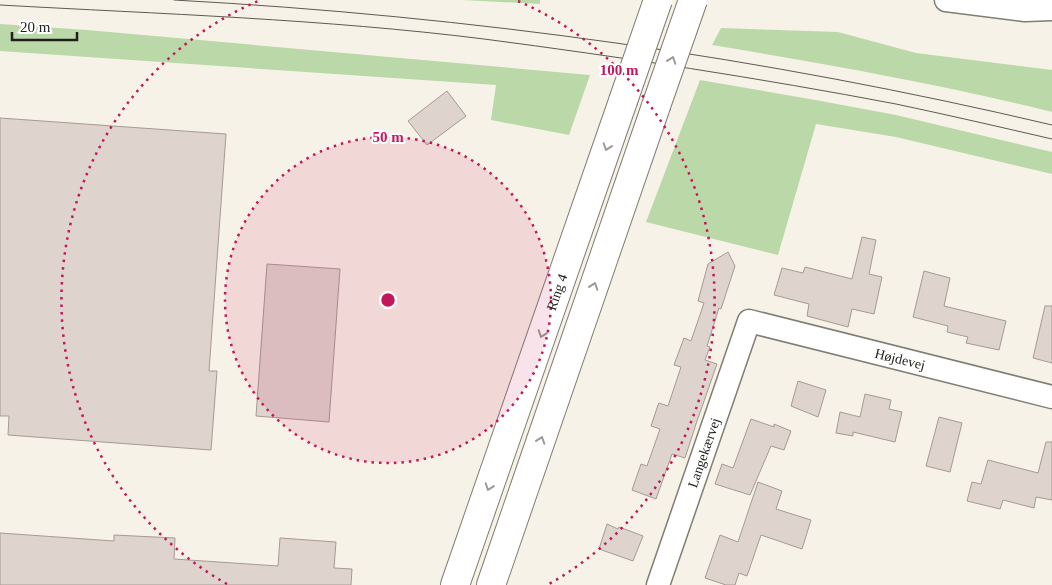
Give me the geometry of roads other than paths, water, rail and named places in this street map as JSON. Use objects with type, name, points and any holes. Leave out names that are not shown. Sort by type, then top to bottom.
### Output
[{"type":"main road","name":"Ring 4","points":[[455,585],[658,0]]},
{"type":"main road","points":[[491,585],[693,0]]},
{"type":"street","points":[[946,0],[1025,10],[1052,9]]},
{"type":"street","name":"Højdevej","points":[[749,321],[1052,397]]},
{"type":"street","name":"Langekærvej","points":[[658,585],[749,321]]},
{"type":"tram line","points":[[174,0],[396,17],[616,43],[835,79],[1052,125]]},
{"type":"tram line","points":[[0,5],[303,22],[484,39],[793,85],[896,104],[1052,139]]}]
